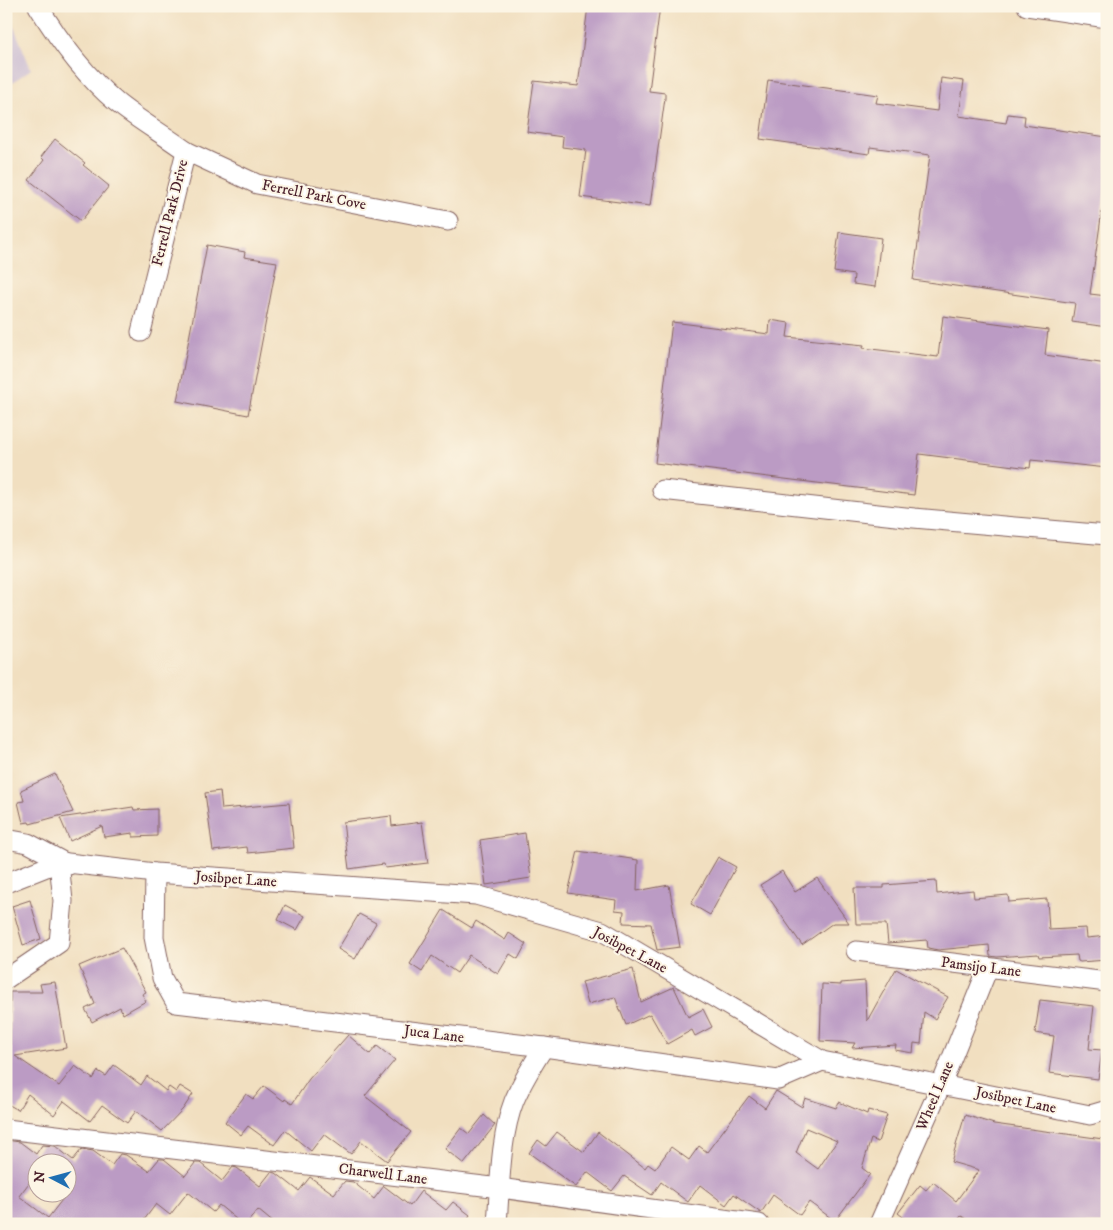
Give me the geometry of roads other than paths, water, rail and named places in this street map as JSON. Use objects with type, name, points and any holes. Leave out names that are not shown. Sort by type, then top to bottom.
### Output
[{"type":"street","name":"Ferrell Park Drive","points":[[38,6],[63,46],[101,88],[141,121],[186,151],[141,332]]},
{"type":"street","points":[[1027,6],[1107,18]]},
{"type":"street","name":"Ferrell Park Cove","points":[[186,151],[256,184],[448,221]]},
{"type":"street","points":[[662,490],[934,520],[1107,535]]},
{"type":"street","points":[[6,839],[28,843],[64,864]]},
{"type":"street","points":[[6,883],[64,864]]},
{"type":"street","points":[[6,980],[59,943],[64,864]]},
{"type":"street","name":"Josibpet Lane","points":[[64,864],[155,873],[476,895],[602,931],[822,1061],[1090,1115],[1107,1110]]},
{"type":"street","name":"Juca Lane","points":[[155,873],[154,937],[162,978],[176,1003],[544,1047],[778,1080],[822,1061]]},
{"type":"street","name":"Pamsijo Lane","points":[[856,951],[1107,982]]},
{"type":"street","name":"Wheel Lane","points":[[879,1224],[941,1085],[988,968]]},
{"type":"street","points":[[497,1224],[505,1142],[514,1102],[528,1073],[544,1047]]},
{"type":"street","name":"Charwell Lane","points":[[6,1129],[500,1188],[760,1224]]}]
